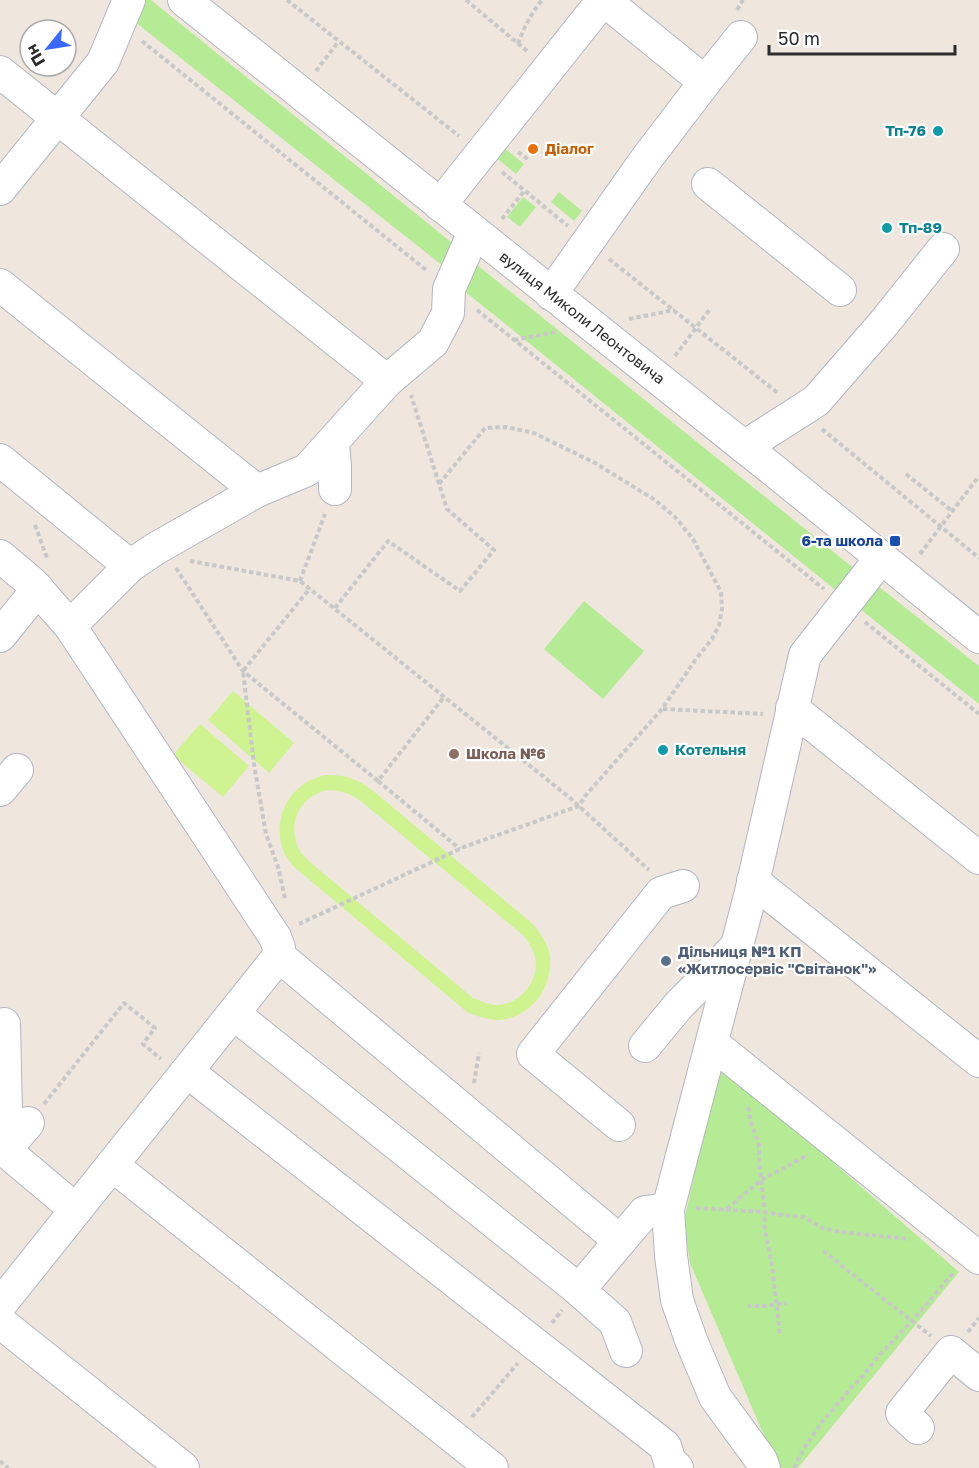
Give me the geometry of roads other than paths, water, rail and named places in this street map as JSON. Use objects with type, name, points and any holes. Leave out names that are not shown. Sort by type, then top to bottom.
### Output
[{"type":"street","name":"вулиця Миколи Леонтовича","points":[[184,0],[979,637]]},
{"type":"street","points":[[440,205],[603,0],[705,82]]},
{"type":"street","points":[[3,181],[103,62],[124,11]]},
{"type":"street","points":[[551,294],[647,158],[741,37]]},
{"type":"street","points":[[0,72],[395,374]]},
{"type":"street","points":[[708,183],[840,290]]},
{"type":"street","points":[[70,626],[151,556],[257,491],[307,470],[395,374],[433,342],[448,313],[449,289],[480,236]]},
{"type":"street","points":[[744,447],[816,401],[884,323],[943,249]]},
{"type":"street","points":[[0,285],[257,491]]},
{"type":"street","points":[[333,442],[335,489]]},
{"type":"street","points":[[0,460],[151,556]]},
{"type":"street","points":[[0,556],[44,576],[70,626],[275,937],[279,948],[286,944]]},
{"type":"street","points":[[764,1468],[761,1460],[716,1397],[691,1340],[677,1300],[668,1209],[753,881],[804,655],[881,558]]},
{"type":"street","points":[[0,636],[44,576]]},
{"type":"street","points":[[791,714],[979,858]]},
{"type":"street","points":[[753,881],[979,1061]]},
{"type":"street","points":[[620,1125],[532,1054],[661,893],[683,886]]},
{"type":"street","points":[[183,1468],[1,1307],[112,1165],[177,1068],[234,1014],[286,944]]},
{"type":"street","points":[[286,944],[620,1241]]},
{"type":"street","points":[[645,1046],[678,1006],[737,946]]},
{"type":"street","points":[[234,1014],[579,1290],[615,1322],[626,1351]]},
{"type":"street","points":[[4,1023],[8,1134],[76,1210]]},
{"type":"street","points":[[712,1043],[975,1255]]},
{"type":"street","points":[[177,1068],[665,1446],[670,1462],[677,1468]]},
{"type":"street","points":[[112,1165],[492,1468]]},
{"type":"street","points":[[579,1290],[645,1212],[668,1209]]},
{"type":"street","points":[[918,1428],[902,1413],[951,1352],[979,1375]]},
{"type":"place","name":"Тп-76","points":[[938,131]]},
{"type":"place","name":"Діалог","points":[[533,149]]},
{"type":"place","name":"Тп-89","points":[[887,228]]},
{"type":"place","name":"6-та школа","points":[[895,541]]},
{"type":"place","name":"Котельня","points":[[663,750]]},
{"type":"place","name":"Школа №6","points":[[454,754]]},
{"type":"place","name":"Дільниця №1 КП «Житлосервіс \"Світанок\"»","points":[[666,961]]}]
